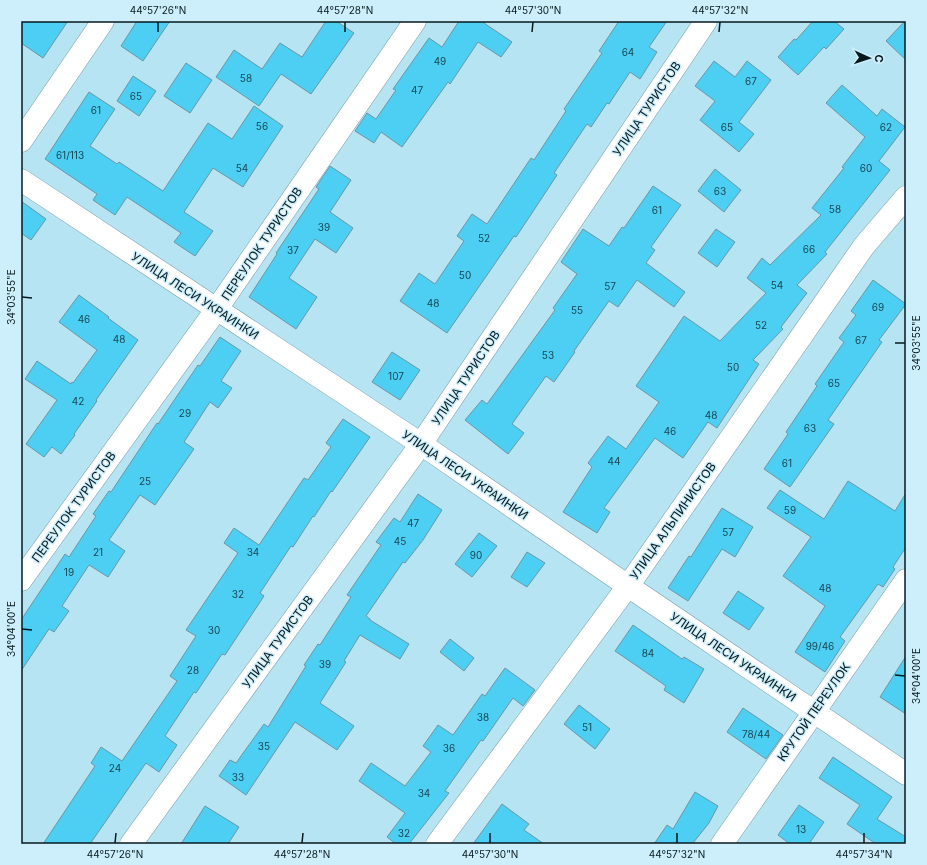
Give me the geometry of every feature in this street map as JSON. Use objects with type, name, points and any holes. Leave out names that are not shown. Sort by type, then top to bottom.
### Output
[{"type":"street","points":[[21,141],[103,21]]},
{"type":"street","name":"ПЕРЕУЛОК ТУРИСТОВ","points":[[21,580],[216,310],[415,21]]},
{"type":"street","name":"УЛИЦА ТУРИСТОВ","points":[[131,844],[421,444],[706,21]]},
{"type":"street","name":"УЛИЦА ЛЕСИ УКРАИНКИ","points":[[21,180],[421,444],[906,774]]},
{"type":"street","name":"УЛИЦА АЛЬПИНИСТОВ","points":[[437,844],[628,586],[864,246],[906,197]]},
{"type":"street","name":"КРУТОЙ ПЕРЕУЛОК","points":[[722,844],[906,580]]},
{"type":"building","points":[[21,21],[68,21],[43,58],[21,43]]},
{"type":"building","points":[[137,21],[170,21],[143,61],[121,46]]},
{"type":"building","points":[[326,21],[336,21],[354,33],[311,94],[281,74],[259,106],[216,77],[234,50],[262,69],[280,43],[302,57]]},
{"type":"building","points":[[459,21],[481,21],[512,42],[501,57],[478,42],[450,84],[448,82],[402,147],[381,132],[374,143],[355,131],[367,113],[376,119],[396,90],[393,89],[429,38],[442,47]]},
{"type":"building","points":[[619,21],[667,21],[649,47],[657,52],[640,79],[630,72],[609,104],[607,103],[591,127],[587,124],[554,173],[557,175],[516,237],[514,236],[447,333],[400,301],[419,273],[435,284],[464,241],[457,236],[472,214],[487,224],[531,158],[534,160],[566,111],[564,109],[602,53],[599,51]]},
{"type":"building","points":[[813,21],[834,21],[844,29],[826,49],[824,47],[798,75],[778,57]]},
{"type":"building","points":[[906,21],[906,60],[886,41]]},
{"type":"building","points":[[714,61],[735,77],[747,61],[771,80],[739,122],[754,134],[739,152],[700,120],[715,101],[695,86]]},
{"type":"building","points":[[186,63],[212,80],[190,113],[164,96]]},
{"type":"building","points":[[133,76],[156,91],[139,116],[117,101]]},
{"type":"building","points":[[842,85],[877,116],[882,109],[905,127],[879,161],[890,170],[825,252],[827,254],[797,285],[807,293],[781,327],[783,329],[753,360],[759,364],[717,428],[708,422],[683,458],[655,438],[604,508],[610,512],[597,533],[563,512],[592,467],[588,463],[608,436],[626,449],[659,402],[636,386],[684,316],[720,341],[766,293],[747,278],[762,258],[770,265],[821,215],[812,208],[844,168],[842,167],[865,137],[826,103]]},
{"type":"building","points":[[89,92],[115,109],[90,146],[117,164],[119,162],[163,191],[208,123],[232,139],[254,106],[283,126],[243,187],[213,168],[184,212],[213,231],[195,256],[174,242],[181,233],[127,197],[115,215],[93,200],[97,194],[45,159]]},
{"type":"building","points":[[330,166],[351,180],[330,212],[353,228],[336,253],[315,239],[289,278],[317,297],[296,329],[249,297],[277,254],[276,253],[319,189],[316,187]]},
{"type":"building","points":[[715,169],[741,190],[724,212],[698,191]]},
{"type":"building","points":[[653,186],[681,205],[651,247],[655,250],[646,263],[685,292],[674,307],[637,280],[618,307],[609,301],[554,382],[546,376],[512,424],[524,433],[508,454],[465,420],[482,400],[487,404],[555,310],[553,308],[577,274],[561,262],[583,229],[609,246],[622,227],[624,228]]},
{"type":"building","points":[[21,201],[46,219],[31,240],[21,233]]},
{"type":"building","points":[[716,229],[735,242],[717,267],[698,253]]},
{"type":"building","points":[[873,280],[906,304],[879,340],[882,342],[828,420],[834,424],[790,487],[764,469],[788,434],[786,432],[817,386],[815,384],[844,342],[839,338],[856,315],[851,311]]},
{"type":"building","points":[[79,295],[138,340],[96,400],[97,401],[74,434],[75,435],[61,454],[52,447],[44,457],[26,444],[57,400],[25,379],[37,361],[71,384],[97,350],[59,322]]},
{"type":"building","points":[[220,337],[241,351],[221,381],[232,388],[218,408],[210,402],[184,442],[194,449],[155,505],[140,495],[109,540],[125,551],[108,577],[89,565],[62,606],[69,611],[54,632],[49,629],[21,671],[21,620],[65,554],[69,557],[96,516],[93,514],[109,491],[111,492],[157,423],[158,424],[198,365],[200,366]]},
{"type":"building","points":[[392,352],[420,370],[400,400],[372,382]]},
{"type":"building","points":[[343,419],[370,437],[314,517],[313,516],[293,547],[291,546],[260,593],[264,596],[225,655],[222,654],[196,693],[194,692],[165,736],[177,745],[159,772],[146,763],[90,844],[43,844],[95,766],[91,763],[101,747],[122,761],[177,681],[170,676],[196,636],[186,630],[238,553],[224,543],[234,528],[259,545],[304,478],[308,480],[331,447],[326,443]]},
{"type":"building","points":[[848,481],[895,511],[906,493],[906,547],[893,567],[895,569],[883,587],[878,584],[840,637],[845,641],[825,672],[795,652],[825,606],[783,576],[811,537],[767,508],[780,490],[824,519]]},
{"type":"building","points":[[418,494],[442,510],[423,540],[405,563],[403,562],[366,616],[409,644],[400,659],[360,635],[344,661],[346,662],[320,703],[354,726],[337,750],[295,722],[246,795],[219,776],[230,760],[236,763],[264,724],[268,727],[306,666],[304,665],[318,644],[320,645],[351,597],[347,595],[381,545],[376,542],[394,518],[400,522]]},
{"type":"building","points":[[722,508],[753,527],[735,557],[722,549],[688,601],[668,588],[689,556],[691,557]]},
{"type":"building","points":[[479,533],[497,546],[472,577],[455,564]]},
{"type":"building","points":[[527,552],[545,563],[527,587],[511,577]]},
{"type":"building","points":[[738,591],[764,608],[749,630],[723,613]]},
{"type":"building","points":[[633,625],[682,659],[684,657],[704,669],[684,703],[664,690],[666,686],[615,651]]},
{"type":"building","points":[[450,639],[474,658],[464,671],[440,652]]},
{"type":"building","points":[[906,656],[906,714],[880,697]]},
{"type":"building","points":[[505,668],[535,690],[523,706],[513,698],[445,791],[449,793],[409,844],[396,844],[387,837],[405,813],[359,781],[371,763],[405,786],[431,752],[423,746],[438,725],[453,735],[482,694],[485,696]]},
{"type":"building","points":[[579,705],[610,729],[595,749],[564,724]]},
{"type":"building","points":[[743,708],[783,735],[766,759],[727,732]]},
{"type":"building","points":[[833,757],[892,797],[877,819],[906,837],[906,844],[876,844],[847,824],[860,805],[819,778]]},
{"type":"building","points":[[695,792],[718,806],[709,823],[693,843],[694,844],[654,844],[667,825],[673,829]]},
{"type":"building","points":[[502,804],[529,824],[524,830],[544,844],[473,844]]},
{"type":"building","points":[[799,805],[824,822],[809,844],[790,844],[778,835]]},
{"type":"building","points":[[205,806],[239,827],[228,844],[181,844]]}]
